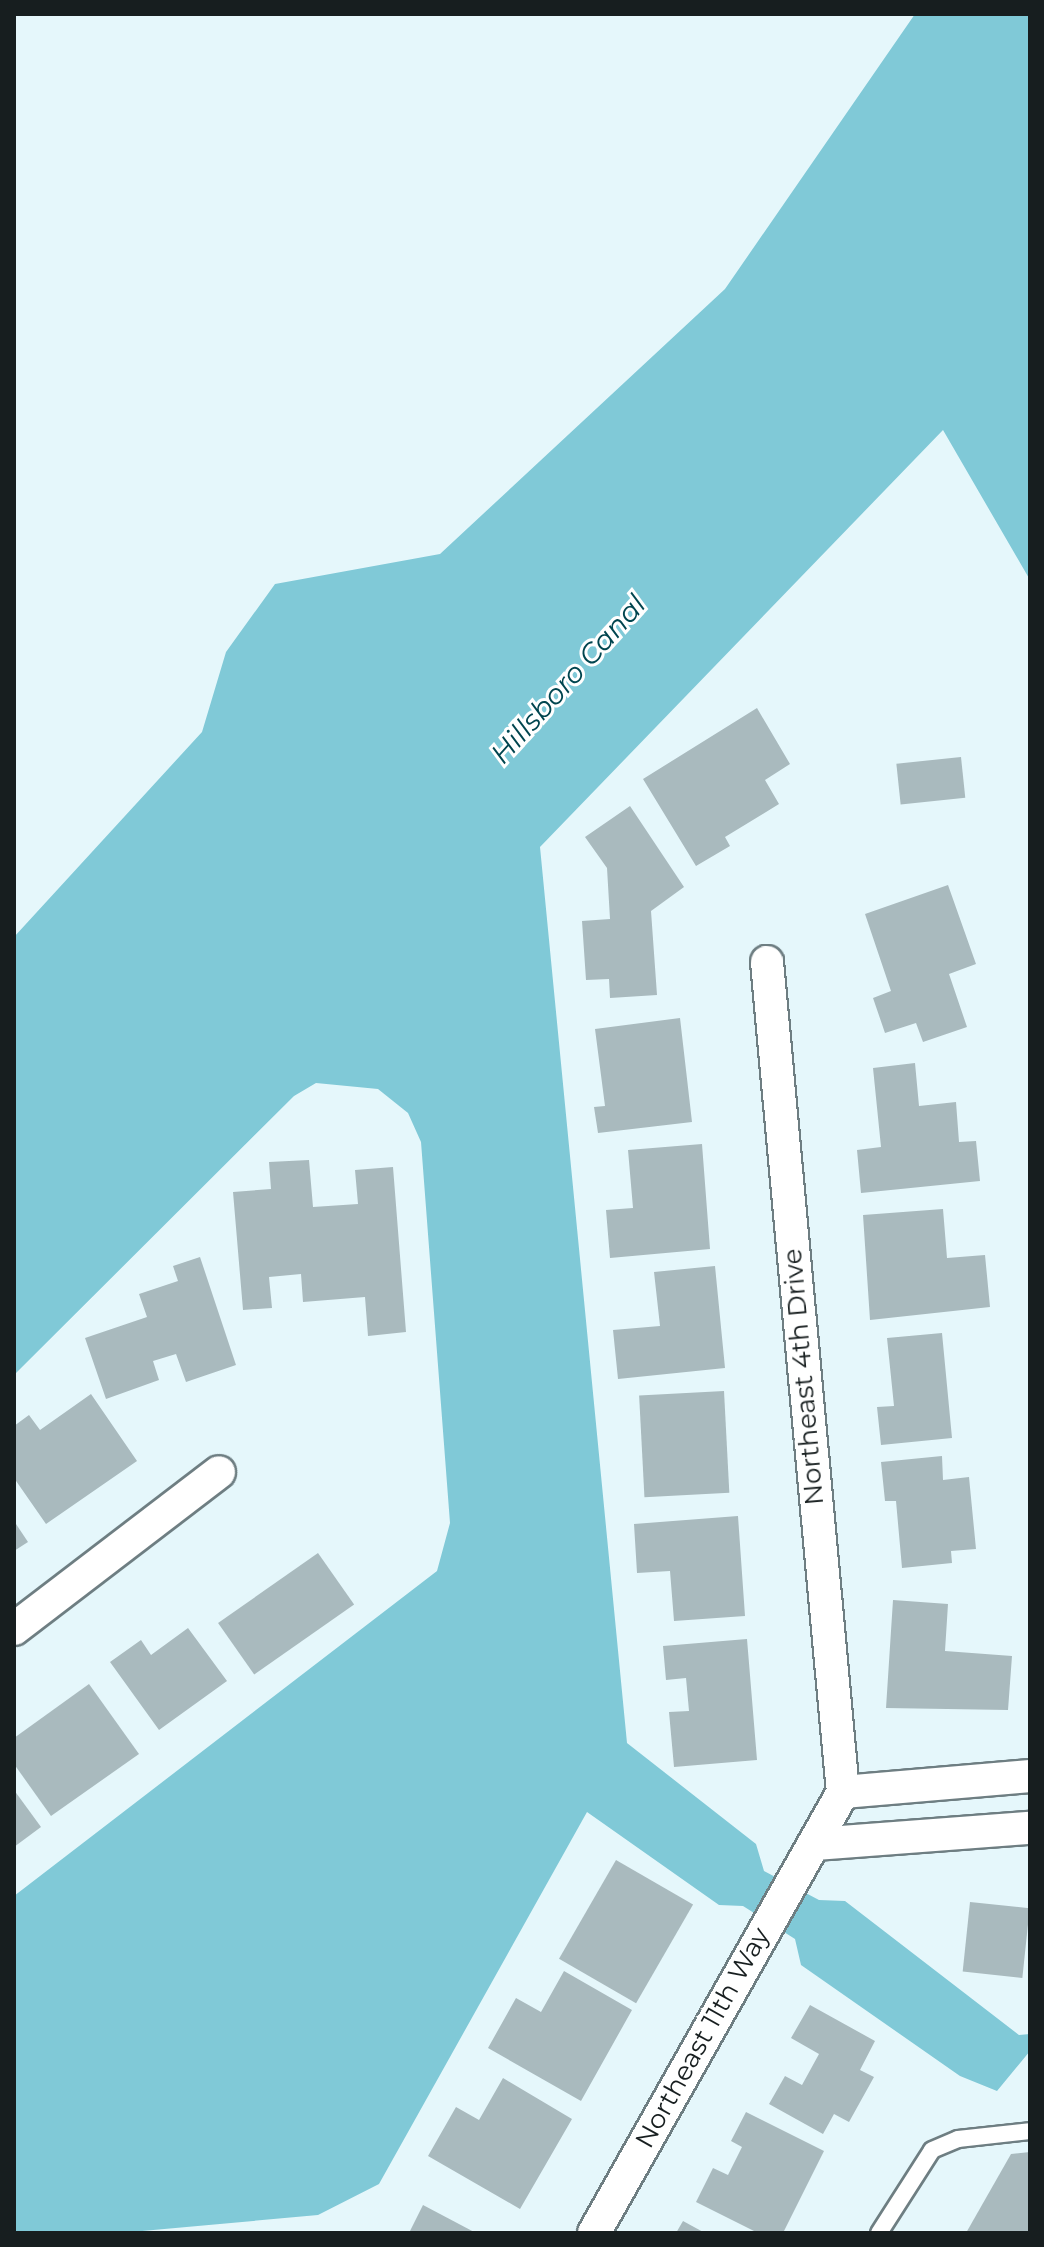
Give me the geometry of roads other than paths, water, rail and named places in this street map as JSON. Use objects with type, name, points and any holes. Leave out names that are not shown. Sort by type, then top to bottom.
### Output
[{"type":"street","name":"Northeast 4th Drive","points":[[767,962],[843,1792]]},
{"type":"street","points":[[14,1629],[219,1472]]},
{"type":"street","points":[[843,1792],[1030,1776]]},
{"type":"street","name":"Northeast 11th Way","points":[[594,2233],[760,1934],[843,1792]]},
{"type":"street","points":[[815,1844],[1030,1828]]},
{"type":"lane","points":[[879,2233],[932,2150],[958,2139],[1030,2131]]},
{"type":"water","name":"Hillsboro Canal","points":[[915,14],[1030,14],[1030,580],[943,430],[540,847],[627,1743],[756,1844],[764,1871],[819,1900],[845,1901],[1019,2035],[1030,2034],[1030,2051],[997,2091],[960,2076],[801,1965],[795,1939],[743,1906],[719,1905],[587,1812],[379,2184],[318,2215],[120,2233],[14,2233],[14,1896],[437,1571],[450,1523],[421,1142],[408,1113],[378,1089],[316,1083],[294,1096],[14,1375],[14,937],[202,732],[226,652],[275,584],[440,554],[725,289]]}]
